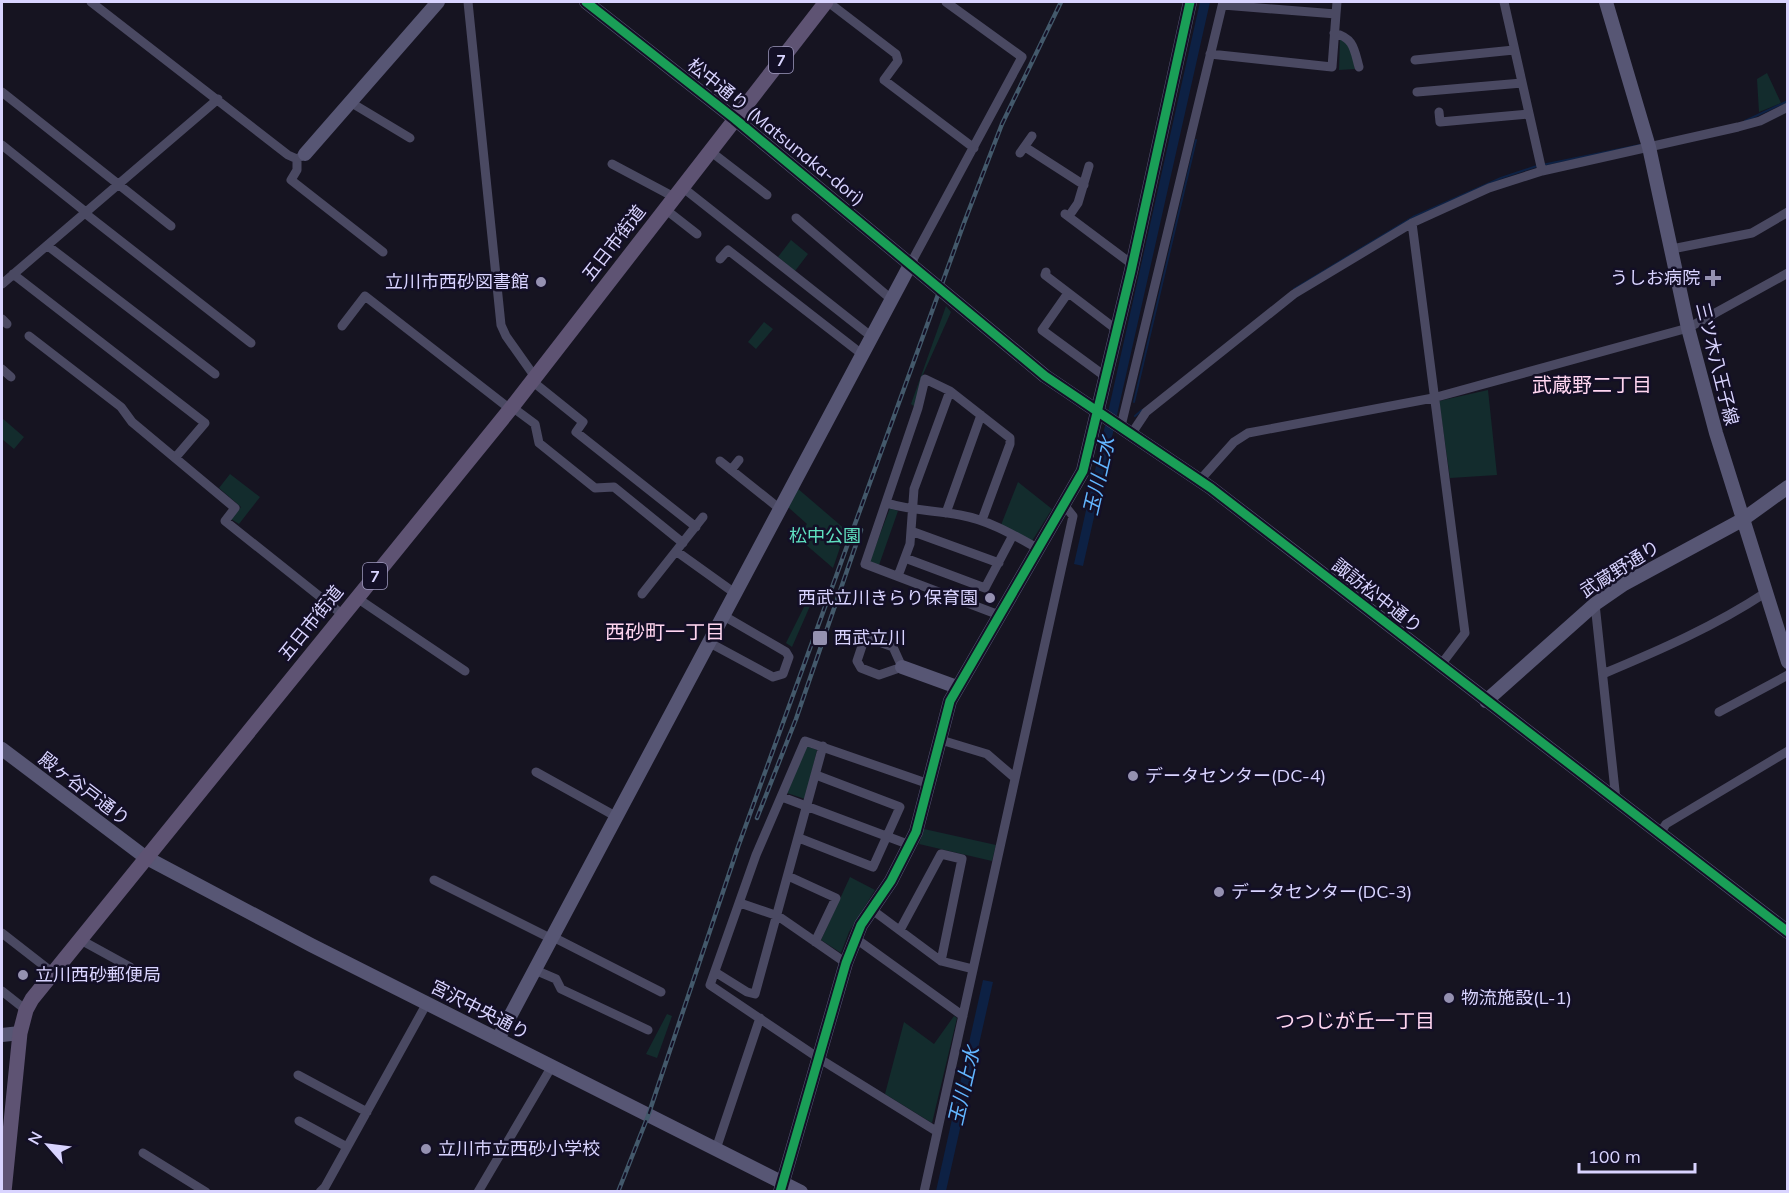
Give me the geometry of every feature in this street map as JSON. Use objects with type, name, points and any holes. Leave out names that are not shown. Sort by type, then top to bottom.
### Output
[{"type":"main road","name":"五日市街道","points":[[4,1191],[20,1033],[26,1010],[52,972],[511,408],[827,2]]},
{"type":"street","points":[[91,2],[288,155],[301,156]]},
{"type":"street","points":[[383,252],[291,180],[301,156],[438,2]]},
{"type":"street","points":[[468,2],[501,325],[534,379],[583,422],[576,432],[696,527]]},
{"type":"street","name":"松中通り (Matsunaka-dori)","points":[[586,2],[735,119],[943,291]]},
{"type":"street","points":[[827,2],[896,54],[898,61],[884,80],[974,148]]},
{"type":"street","points":[[498,1039],[1022,57],[946,2]]},
{"type":"street","points":[[1115,422],[1106,377],[1133,265],[1190,2]]},
{"type":"street","points":[[1210,54],[1332,67],[1337,2]]},
{"type":"street","points":[[1504,2],[1541,167]]},
{"type":"street","name":"三ツ木八王子線","points":[[1606,2],[1649,147],[1688,328],[1742,520],[1788,662]]},
{"type":"street","points":[[782,1187],[846,963],[855,938],[871,909],[891,881],[910,845],[941,740],[946,712],[957,687],[1037,548],[1115,422],[1223,3],[1336,14]]},
{"type":"street","points":[[1334,33],[1347,36],[1353,43],[1359,67]]},
{"type":"street","points":[[1415,60],[1514,50]]},
{"type":"street","points":[[1417,92],[1522,83]]},
{"type":"street","points":[[2,92],[171,226]]},
{"type":"street","points":[[2,284],[218,99]]},
{"type":"street","points":[[351,102],[410,138]]},
{"type":"street","points":[[1115,422],[1146,412],[1294,294],[1412,223],[1488,185],[1541,167],[1649,147],[1760,121],[1788,107]]},
{"type":"street","points":[[1439,112],[1440,122],[1529,114]]},
{"type":"street","points":[[1032,136],[1023,150],[1084,185]]},
{"type":"street","points":[[2,146],[251,342]]},
{"type":"street","points":[[710,151],[767,195]]},
{"type":"street","points":[[612,164],[674,197],[872,337]]},
{"type":"street","points":[[1089,166],[1078,203],[1067,215],[1133,265]]},
{"type":"street","points":[[674,197],[697,234]]},
{"type":"street","points":[[1672,249],[1752,233],[1788,212]]},
{"type":"street","points":[[799,223],[847,267],[891,299]]},
{"type":"street","points":[[1412,223],[1465,633],[1440,666]]},
{"type":"street","points":[[48,246],[215,374]]},
{"type":"street","points":[[720,258],[728,250],[863,355]]},
{"type":"street","points":[[1046,272],[1045,275],[1117,330]]},
{"type":"street","points":[[1200,480],[1234,442],[1256,430],[1433,398],[1688,328],[1788,273]]},
{"type":"street","points":[[13,274],[205,423],[175,458]]},
{"type":"street","name":"諏訪松中通り","points":[[943,291],[1045,376],[1200,480],[1788,932]]},
{"type":"street","points":[[1068,293],[1042,330],[1106,377]]},
{"type":"street","points":[[342,326],[365,296],[535,424],[539,443],[595,488],[614,488],[683,543]]},
{"type":"street","points":[[29,336],[120,408],[132,422],[235,508],[225,521],[343,615]]},
{"type":"street","points":[[2,369],[11,377]]},
{"type":"street","points":[[982,520],[1011,441],[950,391],[925,379],[918,408],[866,564],[999,615]]},
{"type":"street","points":[[898,576],[911,531],[914,489],[950,391]]},
{"type":"street","points":[[946,513],[981,416]]},
{"type":"street","points":[[731,470],[739,460]]},
{"type":"street","points":[[720,461],[780,509]]},
{"type":"street","name":"武蔵野通り","points":[[1486,701],[1595,604],[1624,584],[1742,520],[1788,487]]},
{"type":"street","points":[[886,503],[912,510],[946,513],[982,520],[1037,548]]},
{"type":"street","points":[[924,1191],[1073,516],[1064,505]]},
{"type":"street","points":[[642,594],[704,517]]},
{"type":"street","points":[[911,531],[999,562]]},
{"type":"street","points":[[905,558],[985,588],[1013,535]]},
{"type":"street","points":[[676,551],[736,594]]},
{"type":"street","points":[[1605,673],[1665,648],[1733,614],[1765,593]]},
{"type":"street","points":[[357,598],[465,671]]},
{"type":"street","points":[[1595,604],[1605,673],[1616,800]]},
{"type":"street","points":[[710,643],[773,677],[783,674],[789,657],[786,652],[724,615]]},
{"type":"street","points":[[898,666],[957,687]]},
{"type":"street","points":[[1719,712],[1788,675]]},
{"type":"street","points":[[941,740],[987,754],[1015,778]]},
{"type":"street","points":[[929,784],[805,741],[756,855],[710,985],[820,1059],[936,1131]]},
{"type":"street","points":[[715,972],[747,992],[755,993],[823,746]]},
{"type":"street","name":"殿ヶ谷戸通り","points":[[2,749],[145,857]]},
{"type":"street","points":[[1660,833],[1666,824],[1788,751]]},
{"type":"street","points":[[536,772],[617,817]]},
{"type":"street","points":[[799,838],[873,867],[900,807],[816,775]]},
{"type":"street","points":[[782,797],[910,845]]},
{"type":"street","points":[[900,930],[941,854],[962,859],[941,961]]},
{"type":"street","name":"宮沢中央通り","points":[[145,857],[716,1149],[782,1187],[801,1191]]},
{"type":"street","points":[[788,876],[836,898],[815,942]]},
{"type":"street","points":[[434,880],[655,992]]},
{"type":"street","points":[[740,903],[778,916],[846,963]]},
{"type":"street","points":[[871,909],[941,961],[973,969]]},
{"type":"street","points":[[2,933],[52,972]]},
{"type":"street","points":[[855,938],[963,1016]]},
{"type":"street","points":[[79,939],[130,967]]},
{"type":"street","points":[[535,970],[556,980],[561,989],[648,1030]]},
{"type":"street","points":[[2,991],[26,1010]]},
{"type":"street","points":[[326,1190],[427,1003]]},
{"type":"street","points":[[716,1149],[760,1018]]},
{"type":"street","points":[[2,1035],[20,1033]]},
{"type":"street","points":[[478,1191],[552,1066]]},
{"type":"street","points":[[298,1075],[367,1112]]},
{"type":"street","points":[[299,1121],[348,1147]]},
{"type":"street","points":[[143,1153],[206,1191]]},
{"type":"green space","points":[[1340,38],[1350,43],[1355,69],[1339,70]]},
{"type":"green space","points":[[1767,73],[1781,103],[1759,112],[1757,79]]},
{"type":"green space","points":[[791,240],[808,254],[795,271],[778,257]]},
{"type":"green space","points":[[946,306],[951,312],[921,379],[916,408],[911,404]]},
{"type":"green space","points":[[764,322],[773,329],[756,349],[748,342]]},
{"type":"green space","points":[[1488,390],[1497,475],[1450,478],[1439,401]]},
{"type":"green space","points":[[2,418],[24,437],[14,449],[2,439]]},
{"type":"green space","points":[[230,474],[260,497],[239,524],[231,519],[241,507],[219,488]]},
{"type":"green space","points":[[1018,482],[1052,509],[1032,541],[1001,525]]},
{"type":"green space","name":"松中公園","points":[[797,488],[846,530],[833,568],[797,537],[807,524],[788,507]]},
{"type":"green space","points":[[890,508],[898,511],[879,565],[871,562],[871,558]]},
{"type":"green space","points":[[806,603],[810,606],[792,647],[786,643]]},
{"type":"green space","points":[[807,746],[817,750],[805,799],[787,793]]},
{"type":"green space","points":[[924,829],[996,845],[992,861],[919,844]]},
{"type":"green space","points":[[850,877],[875,890],[849,932],[841,953],[821,940]]},
{"type":"green space","points":[[667,1014],[672,1016],[657,1058],[646,1054]]},
{"type":"green space","points":[[954,1016],[957,1018],[932,1123],[885,1094],[904,1022],[934,1044]]},
{"type":"water","name":"玉川上水","points":[[1200,2],[1210,2],[1083,566],[1074,564]]},
{"type":"water","name":"玉川上水","points":[[983,980],[993,982],[946,1191],[936,1191]]},
{"type":"waterway","points":[[1745,121],[1788,101]]},
{"type":"waterway","points":[[1134,402],[1196,140]]},
{"type":"waterway","points":[[1542,165],[1640,145]]},
{"type":"waterway","points":[[1294,289],[1413,217],[1501,178],[1537,166]]},
{"type":"waterway","points":[[1135,416],[1142,410]]},
{"type":"railway","points":[[618,1192],[648,1116],[738,847],[964,223],[1002,124],[1061,2]]},
{"type":"railway","points":[[757,818],[796,719],[861,530]]},
{"type":"cycle path","points":[[586,2],[735,119],[1045,376],[1211,488],[1788,932]]},
{"type":"cycle path","points":[[780,1192],[846,963],[861,925],[891,881],[916,832],[950,701],[1083,471],[1131,271],[1190,2]]},
{"type":"place","name":"うしお病院","points":[[1713,278]]},
{"type":"place","name":"立川市西砂図書館","points":[[541,282]]},
{"type":"place","name":"西武立川きらり保育園","points":[[990,598]]},
{"type":"place","name":"西武立川","points":[[820,638]]},
{"type":"place","name":"データセンター(DC-4)","points":[[1133,776]]},
{"type":"place","name":"データセンター(DC-3)","points":[[1219,892]]},
{"type":"place","name":"立川西砂郵便局","points":[[23,975]]},
{"type":"place","name":"物流施設(L-1)","points":[[1449,998]]},
{"type":"place","name":"立川市立西砂小学校","points":[[426,1149]]},
{"type":"district","name":"武蔵野二丁目","points":[[1592,385]]},
{"type":"district","name":"西砂町一丁目","points":[[665,632]]},
{"type":"district","name":"つつじが丘一丁目","points":[[1355,1021]]}]
